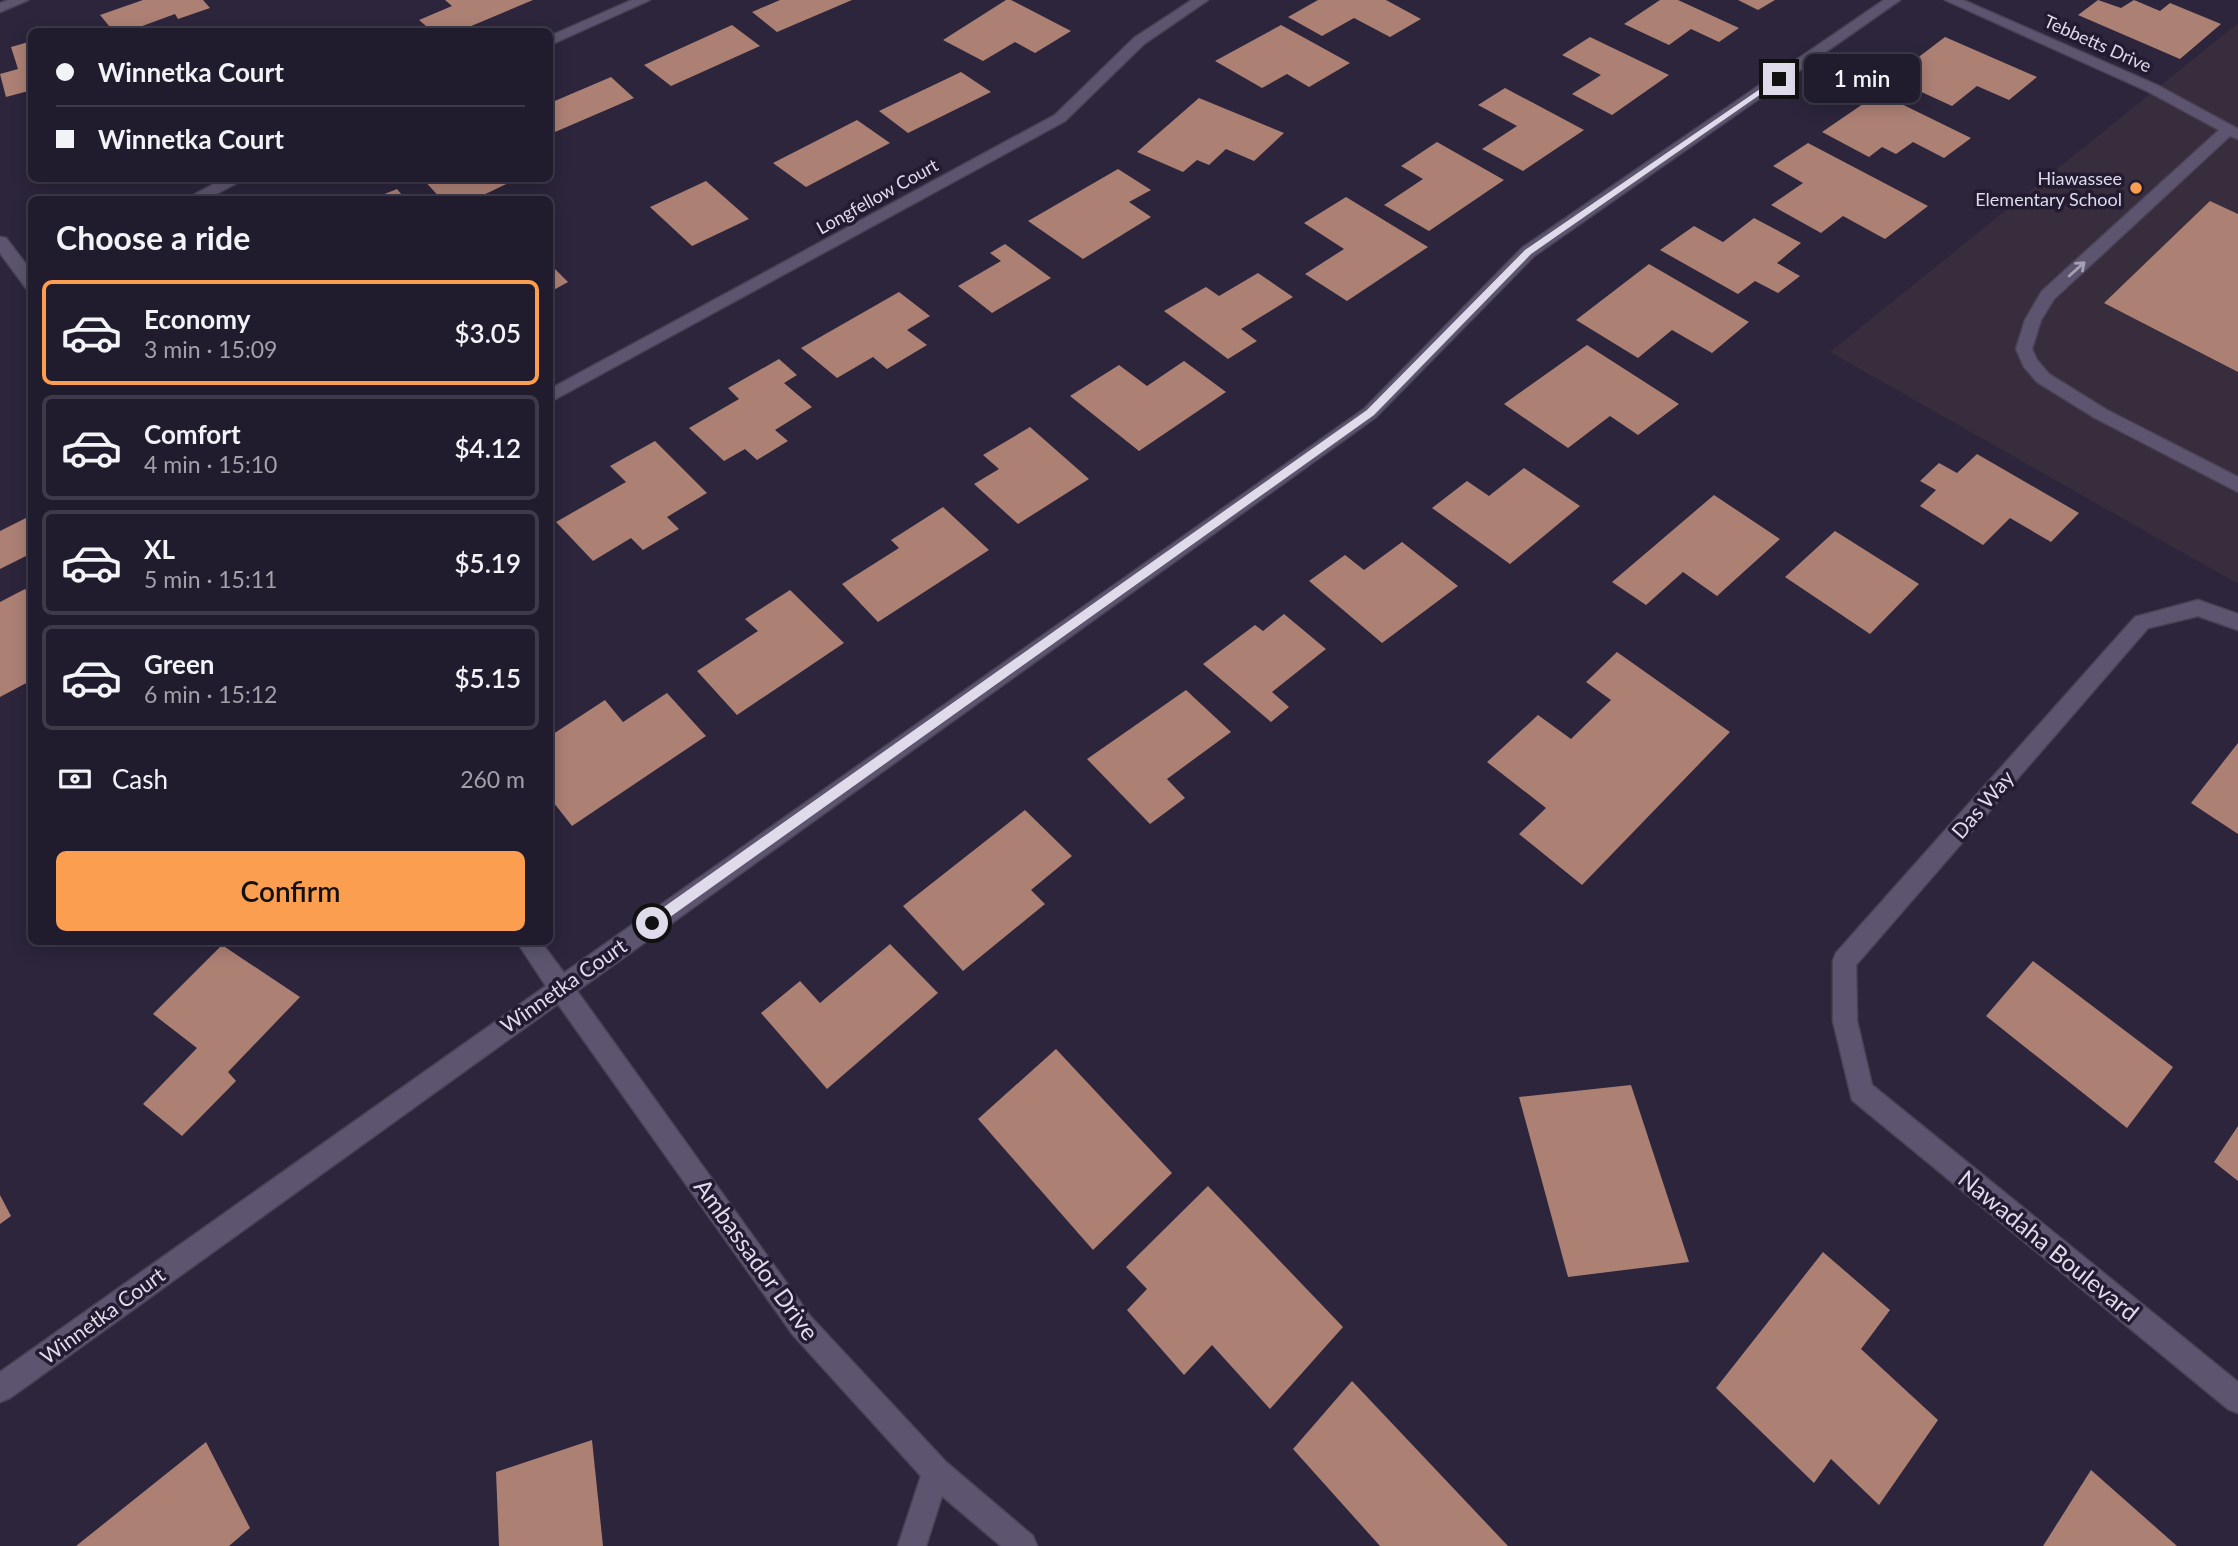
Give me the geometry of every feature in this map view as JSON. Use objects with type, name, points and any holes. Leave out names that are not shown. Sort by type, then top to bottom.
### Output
[{"type":"street","points":[[0,8],[21,0]]},
{"type":"street","points":[[553,40],[643,0]]},
{"type":"street","name":"Longfellow Court","points":[[553,394],[1060,118],[1139,41],[1201,0]]},
{"type":"street","name":"Winnetka Court","points":[[0,1388],[1370,412],[1528,252],[1892,0]]},
{"type":"street","name":"Tebbetts Drive","points":[[1952,0],[2152,88],[2233,133]]},
{"type":"street","points":[[2233,133],[2048,295],[2033,320],[2024,349],[2030,363],[2043,378],[2101,414],[2238,485]]},
{"type":"street","points":[[200,196],[230,182]]},
{"type":"street","points":[[0,242],[28,275]]},
{"type":"street","name":"Das Way","points":[[1861,1092],[1845,1021],[1844,961],[2142,622],[2198,608],[2238,622]]},
{"type":"street","name":"Ambassador Drive","points":[[530,945],[802,1326],[936,1472],[1023,1546]]},
{"type":"street","name":"Nawadaha Boulevard","points":[[1861,1092],[2238,1398]]},
{"type":"street","points":[[912,1546],[936,1472]]},
{"type":"shaded area","name":"Hiawassee Elementary School","points":[[2238,23],[2238,584],[1830,352]]},
{"type":"building","points":[[143,0],[203,0],[210,8],[178,19],[175,14],[137,28],[111,28],[100,15]]},
{"type":"building","points":[[445,0],[533,0],[466,28],[428,28],[419,20],[452,6]]},
{"type":"building","points":[[780,0],[852,0],[777,32],[752,12]]},
{"type":"building","points":[[1006,0],[1011,0],[1071,31],[1035,53],[1015,42],[983,61],[943,40]]},
{"type":"building","points":[[1318,0],[1386,0],[1421,19],[1390,37],[1354,18],[1322,36],[1288,17]]},
{"type":"building","points":[[1660,0],[1678,0],[1739,28],[1719,42],[1691,29],[1669,45],[1624,24]]},
{"type":"building","points":[[1738,0],[1775,0],[1758,10]]},
{"type":"building","points":[[2098,0],[2121,8],[2134,0],[2160,11],[2170,3],[2221,24],[2180,59],[2078,15]]},
{"type":"building","points":[[732,25],[760,46],[671,86],[644,65]]},
{"type":"building","points":[[1281,25],[1350,63],[1309,87],[1287,74],[1262,88],[1215,61]]},
{"type":"building","points":[[1590,37],[1669,75],[1612,115],[1572,94],[1601,75],[1562,55]]},
{"type":"building","points":[[1945,37],[2037,77],[2009,100],[1977,86],[1952,106],[1891,78]]},
{"type":"building","points":[[28,42],[28,91],[6,97],[0,74],[18,69],[11,47]]},
{"type":"building","points":[[961,72],[991,92],[908,133],[879,111]]},
{"type":"building","points":[[611,77],[634,98],[555,132],[553,102]]},
{"type":"building","points":[[1505,88],[1584,130],[1523,171],[1482,149],[1517,126],[1478,105]]},
{"type":"building","points":[[1879,93],[1971,138],[1944,158],[1913,142],[1896,154],[1882,147],[1869,157],[1822,132]]},
{"type":"building","points":[[1199,98],[1284,133],[1254,161],[1226,149],[1209,165],[1197,160],[1183,172],[1137,152]]},
{"type":"building","points":[[857,120],[890,143],[806,187],[773,163]]},
{"type":"building","points":[[1437,142],[1504,180],[1429,231],[1384,205],[1423,179],[1401,166]]},
{"type":"building","points":[[1808,143],[1928,206],[1885,239],[1843,216],[1821,233],[1771,205],[1803,183],[1773,166]]},
{"type":"building","points":[[1118,169],[1151,190],[1129,202],[1151,217],[1083,259],[1028,221]]},
{"type":"building","points":[[706,181],[749,219],[692,246],[650,207]]},
{"type":"building","points":[[426,182],[511,182],[481,196],[438,196]]},
{"type":"building","points":[[397,189],[403,196],[380,196]]},
{"type":"building","points":[[1346,197],[1428,247],[1347,301],[1305,274],[1344,249],[1304,223]]},
{"type":"building","points":[[2210,201],[2238,214],[2238,372],[2104,303]]},
{"type":"building","points":[[1754,218],[1801,243],[1777,263],[1800,276],[1778,293],[1755,281],[1738,294],[1660,250],[1694,226],[1723,242]]},
{"type":"building","points":[[1005,244],[1051,278],[992,313],[958,286],[1001,261],[990,253]]},
{"type":"building","points":[[1649,264],[1749,322],[1712,353],[1672,330],[1638,358],[1576,320]]},
{"type":"building","points":[[553,267],[568,282],[553,290]]},
{"type":"building","points":[[1258,273],[1293,297],[1241,329],[1257,341],[1228,359],[1164,311],[1206,287],[1219,296]]},
{"type":"building","points":[[899,292],[930,316],[907,330],[927,345],[887,369],[873,357],[837,378],[801,348]]},
{"type":"building","points":[[1587,345],[1679,404],[1638,435],[1610,416],[1568,448],[1504,404]]},
{"type":"building","points":[[779,359],[797,375],[784,383],[812,407],[775,430],[788,441],[757,460],[745,449],[724,461],[689,428],[739,399],[728,388]]},
{"type":"building","points":[[1184,361],[1226,392],[1139,451],[1070,396],[1119,365],[1147,386]]},
{"type":"building","points":[[1030,427],[1089,479],[1018,524],[974,484],[999,469],[983,455]]},
{"type":"building","points":[[655,441],[707,493],[667,517],[679,529],[643,550],[631,538],[593,561],[556,522],[626,482],[610,466]]},
{"type":"building","points":[[1977,454],[2079,513],[2051,542],[2010,518],[1983,545],[1920,506],[1936,490],[1920,481],[1939,463],[1957,473]]},
{"type":"building","points":[[1524,468],[1580,506],[1510,564],[1432,508],[1467,481],[1489,496]]},
{"type":"building","points":[[1714,495],[1780,539],[1717,596],[1683,572],[1646,605],[1612,582]]},
{"type":"building","points":[[943,507],[989,550],[878,622],[842,584],[899,548],[891,540]]},
{"type":"building","points":[[28,517],[28,555],[0,569],[0,531]]},
{"type":"building","points":[[1835,531],[1919,584],[1870,634],[1785,577]]},
{"type":"building","points":[[1402,542],[1458,586],[1382,643],[1309,581],[1345,555],[1364,570]]},
{"type":"building","points":[[25,589],[28,594],[28,682],[0,697],[0,602]]},
{"type":"building","points":[[790,590],[844,643],[737,715],[697,671],[758,631],[745,619]]},
{"type":"building","points":[[1284,614],[1326,649],[1272,692],[1289,707],[1271,722],[1203,664],[1255,625],[1263,631]]},
{"type":"building","points":[[1617,652],[1730,732],[1582,885],[1519,834],[1546,808],[1487,762],[1538,715],[1571,739],[1611,700],[1586,682]]},
{"type":"building","points":[[1186,690],[1231,732],[1167,779],[1185,798],[1150,824],[1087,759]]},
{"type":"building","points":[[667,693],[706,736],[572,826],[553,802],[553,734],[605,700],[623,722]]},
{"type":"building","points":[[2238,743],[2238,834],[2191,803]]},
{"type":"building","points":[[1025,810],[1072,856],[1031,890],[1045,904],[963,971],[903,906]]},
{"type":"building","points":[[890,944],[938,993],[827,1089],[761,1013],[800,981],[820,1003]]},
{"type":"building","points":[[222,945],[300,997],[228,1072],[236,1081],[182,1136],[143,1104],[197,1048],[153,1014]]},
{"type":"building","points":[[2033,961],[2173,1067],[2127,1128],[1986,1016]]},
{"type":"building","points":[[1056,1049],[1172,1173],[1093,1250],[978,1119]]},
{"type":"building","points":[[1631,1085],[1689,1262],[1568,1277],[1519,1097]]},
{"type":"building","points":[[2238,1126],[2238,1181],[2214,1162]]},
{"type":"building","points":[[1208,1186],[1343,1327],[1270,1409],[1212,1345],[1184,1375],[1127,1310],[1147,1289],[1126,1267]]},
{"type":"building","points":[[0,1195],[11,1216],[0,1224]]},
{"type":"building","points":[[1823,1252],[1890,1310],[1861,1349],[1938,1420],[1879,1505],[1831,1459],[1814,1483],[1716,1388]]},
{"type":"building","points":[[1352,1381],[1508,1546],[1380,1546],[1293,1449]]},
{"type":"building","points":[[592,1440],[603,1546],[499,1546],[496,1472]]},
{"type":"building","points":[[206,1442],[250,1528],[229,1546],[76,1546]]},
{"type":"building","points":[[2091,1470],[2177,1546],[2043,1546]]},
{"type":"place","name":"Hiawassee Elementary School","points":[[2136,188]]},
{"type":"route","points":[[652,923],[1370,412],[1528,252],[1779,79]]}]
